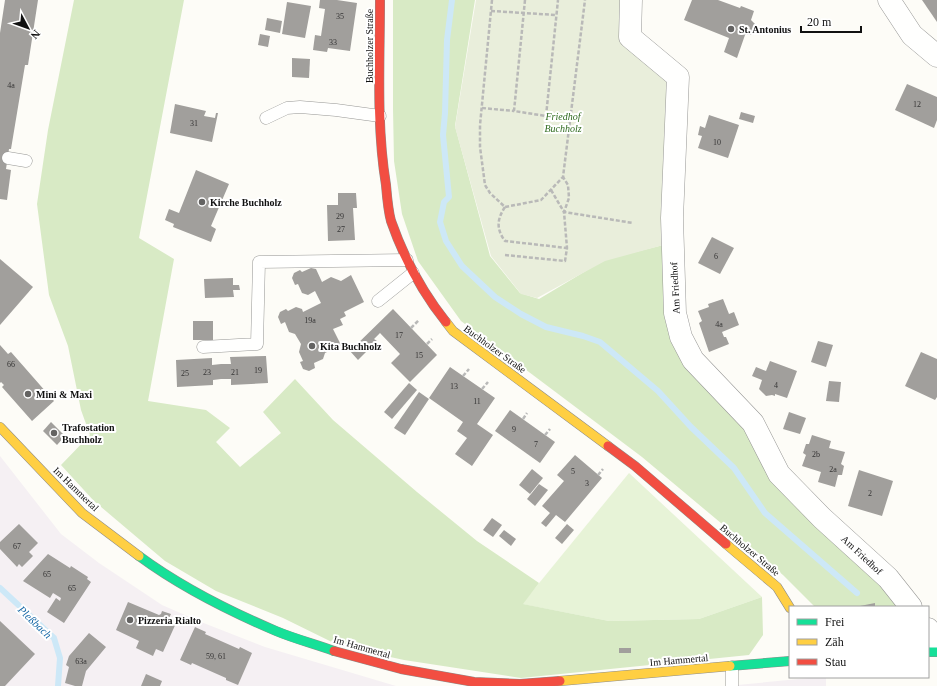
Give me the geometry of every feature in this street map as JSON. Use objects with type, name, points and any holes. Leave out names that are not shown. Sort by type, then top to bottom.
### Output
[{"type":"main road","name":"Buchholzer Straße","points":[[380,0],[380,116],[382,161],[391,220],[413,273],[431,303],[453,331],[635,466],[778,587],[789,606]]},
{"type":"main road","name":"Im Hammertal","points":[[0,426],[82,513],[157,569],[215,602],[277,631],[338,652],[401,669],[474,684],[520,684],[789,661]]},
{"type":"street","name":"Am Friedhof","points":[[631,0],[630,37],[678,77],[672,218],[675,313],[681,338],[693,360],[753,422],[779,474],[822,518],[888,578],[910,606]]},
{"type":"street","points":[[889,0],[912,35],[937,56]]},
{"type":"street","points":[[929,630],[937,640]]},
{"type":"lane","points":[[266,118],[287,108],[336,110],[380,116]]},
{"type":"lane","points":[[8,158],[26,161]]},
{"type":"lane","points":[[203,347],[257,344],[259,262],[407,260]]},
{"type":"lane","points":[[378,301],[413,273]]},
{"type":"lane","points":[[732,667],[732,686]]},
{"type":"path","points":[[492,0],[480,147],[486,185],[490,193],[505,206]]},
{"type":"path","points":[[514,111],[525,0]]},
{"type":"path","points":[[546,116],[558,0]]},
{"type":"path","points":[[505,206],[541,200],[563,177],[585,0]]},
{"type":"path","points":[[491,11],[556,15]]},
{"type":"path","points":[[482,108],[514,111],[570,121]]},
{"type":"path","points":[[505,255],[565,261],[567,248],[564,212],[569,198],[568,185],[563,177]]},
{"type":"path","points":[[551,190],[564,212]]},
{"type":"path","points":[[505,206],[498,224],[500,233],[505,241],[567,248]]},
{"type":"path","points":[[564,212],[634,223]]},
{"type":"shaded area","points":[[0,456],[61,534],[99,563],[162,605],[265,647],[396,686],[0,686]]},
{"type":"shaded area","points":[[809,678],[826,678],[826,686],[727,686]]},
{"type":"green space","points":[[74,0],[184,0],[139,238],[174,259],[148,401],[206,410],[230,428],[216,442],[240,467],[281,433],[263,412],[295,379],[333,420],[417,492],[477,541],[539,583],[523,604],[609,621],[699,619],[762,597],[763,635],[749,655],[521,678],[404,660],[340,646],[283,618],[216,591],[165,561],[94,501],[61,465],[90,435],[81,410],[68,346],[49,295],[37,204],[48,130]]},
{"type":"green space","points":[[393,0],[475,0],[455,126],[490,256],[520,293],[539,299],[604,260],[667,244],[673,343],[686,369],[744,424],[902,606],[814,606],[783,575],[642,457],[461,321],[418,261],[402,214],[394,161]]},
{"type":"green space","name":"Friedhof Buchholz","points":[[476,0],[627,0],[629,37],[670,73],[667,244],[605,261],[537,298],[521,294],[491,256],[455,127]]},
{"type":"green space","points":[[629,473],[762,597],[699,619],[609,621],[522,604]]},
{"type":"building","points":[[5,0],[38,0],[28,65],[25,65],[11,149],[9,149],[6,169],[11,170],[7,200],[0,199],[0,33]]},
{"type":"building","points":[[320,0],[337,0],[357,3],[350,51],[328,48],[327,52],[313,50],[315,35],[321,36],[325,9],[319,8]]},
{"type":"building","name":"St. Antonius","points":[[692,0],[718,0],[740,8],[741,6],[754,11],[751,20],[755,24],[755,30],[751,35],[745,35],[737,58],[724,52],[729,38],[684,20]]},
{"type":"building","points":[[922,0],[937,0],[937,22]]},
{"type":"building","points":[[287,2],[311,6],[305,38],[282,34]]},
{"type":"building","points":[[267,18],[282,21],[280,33],[265,30]]},
{"type":"building","points":[[260,34],[270,36],[268,47],[258,45]]},
{"type":"building","points":[[292,58],[310,59],[309,78],[292,77]]},
{"type":"building","points":[[907,84],[937,97],[937,120],[934,128],[895,110]]},
{"type":"building","points":[[175,104],[206,111],[204,116],[215,118],[216,113],[218,113],[212,142],[170,133]]},
{"type":"building","points":[[741,112],[755,116],[753,123],[739,119]]},
{"type":"building","points":[[709,115],[739,125],[728,158],[698,148],[702,136],[698,135],[700,126],[705,128]]},
{"type":"building","name":"Kirche Buchholz","points":[[196,170],[229,184],[211,226],[216,229],[211,242],[173,227],[174,224],[165,220],[169,209],[179,213]]},
{"type":"building","points":[[338,193],[356,193],[357,208],[353,208],[355,240],[328,241],[327,205],[338,205]]},
{"type":"building","points":[[712,237],[734,248],[720,274],[698,263]]},
{"type":"building","points":[[0,259],[33,287],[0,325]]},
{"type":"building","points":[[311,268],[316,269],[322,282],[331,277],[341,281],[351,275],[364,302],[344,312],[346,316],[340,319],[343,325],[333,329],[341,345],[325,353],[323,359],[314,363],[315,368],[309,371],[303,369],[300,362],[303,361],[299,352],[301,344],[295,334],[289,332],[285,322],[281,324],[278,317],[280,312],[286,309],[288,311],[296,307],[302,309],[303,312],[321,303],[315,291],[308,295],[302,293],[298,284],[295,285],[292,278],[294,273],[300,270],[302,272]]},
{"type":"building","points":[[233,278],[233,285],[239,285],[240,290],[233,290],[234,297],[205,298],[204,279]]},
{"type":"building","points":[[723,299],[729,314],[734,312],[739,325],[722,332],[729,344],[709,352],[699,323],[702,321],[698,311],[709,307],[708,304]]},
{"type":"building","points":[[393,309],[437,355],[410,382],[391,363],[400,354],[380,333],[374,339],[377,341],[358,360],[350,351]]},
{"type":"building","points":[[193,321],[213,321],[213,340],[193,340]]},
{"type":"building","points":[[818,341],[833,345],[826,367],[811,362]]},
{"type":"building","name":"Mini & Maxi","points":[[0,345],[8,354],[11,352],[54,401],[32,421],[2,387],[4,385],[1,382],[0,383]]},
{"type":"building","points":[[921,352],[937,359],[937,397],[935,400],[905,386]]},
{"type":"building","points":[[266,356],[268,383],[231,385],[231,379],[221,379],[213,380],[213,385],[177,387],[176,360],[212,358],[212,365],[231,364],[230,357]]},
{"type":"building","points":[[770,361],[797,371],[787,398],[775,394],[775,396],[766,396],[759,389],[762,380],[752,376],[756,367],[766,371]]},
{"type":"building","points":[[450,367],[495,398],[477,424],[493,435],[472,466],[455,454],[467,438],[457,431],[463,422],[429,398]]},
{"type":"building","points":[[829,381],[841,382],[839,402],[826,401]]},
{"type":"building","points":[[409,383],[417,390],[392,419],[384,412]]},
{"type":"building","points":[[419,392],[429,399],[405,435],[394,428]]},
{"type":"building","points":[[510,410],[555,442],[540,463],[495,431]]},
{"type":"building","points":[[789,412],[806,418],[800,434],[783,429]]},
{"type":"building","name":"Trafostation Buchholz","points":[[51,422],[65,436],[57,445],[43,431]]},
{"type":"building","points":[[812,435],[831,441],[829,448],[845,452],[841,464],[844,466],[842,475],[838,475],[835,487],[818,482],[821,472],[802,466],[806,455],[803,453],[806,444],[809,444]]},
{"type":"building","points":[[575,455],[602,478],[565,522],[556,515],[546,527],[541,523],[550,513],[542,506],[564,481],[557,475]]},
{"type":"building","points":[[532,469],[543,478],[530,494],[519,485]]},
{"type":"building","points":[[859,470],[893,481],[882,516],[848,506]]},
{"type":"building","points":[[539,484],[548,490],[535,506],[527,499]]},
{"type":"building","points":[[492,518],[502,525],[493,537],[483,530]]},
{"type":"building","points":[[19,524],[38,543],[29,552],[33,556],[22,567],[19,564],[17,567],[0,549],[0,542]]},
{"type":"building","points":[[567,524],[574,530],[562,544],[555,538]]},
{"type":"building","points":[[504,530],[516,539],[511,546],[499,536]]},
{"type":"building","points":[[48,554],[88,577],[87,579],[91,582],[64,623],[47,612],[56,598],[60,601],[61,598],[53,593],[50,598],[23,581]]},
{"type":"building","points":[[128,602],[159,615],[162,611],[171,614],[169,618],[177,621],[163,652],[156,649],[153,656],[136,648],[139,641],[116,630]]},
{"type":"building","points":[[875,603],[875,606],[860,606]]},
{"type":"building","points":[[0,621],[35,654],[5,686],[0,686]]},
{"type":"building","points":[[195,627],[206,632],[205,634],[252,653],[238,685],[192,663],[191,665],[180,660]]},
{"type":"building","points":[[89,633],[106,647],[86,671],[82,686],[75,686],[65,683],[69,667],[66,665],[69,656]]},
{"type":"building","points":[[619,648],[631,648],[631,653],[619,653]]},
{"type":"building","points":[[146,674],[162,681],[160,686],[141,686]]},
{"type":"waterway","points":[[452,0],[447,40],[443,135],[449,197],[444,202],[440,222],[446,241],[462,266],[495,297],[521,314],[546,327],[583,336],[600,342],[658,391],[691,427],[734,468],[765,513],[857,593]]},
{"type":"waterway","name":"Pleßbach","points":[[0,588],[54,638],[60,658],[58,686]]},
{"type":"traffic: fast","points":[[139,556],[188,588],[223,607],[283,634],[334,651]]},
{"type":"traffic: fast","points":[[929,652],[937,652]]},
{"type":"traffic: fast","points":[[730,666],[789,661]]},
{"type":"traffic: slow","points":[[446,322],[453,331],[608,446]]},
{"type":"traffic: slow","points":[[0,427],[82,513],[139,556]]},
{"type":"traffic: slow","points":[[726,544],[777,587],[789,606]]},
{"type":"traffic: slow","points":[[560,681],[730,666]]},
{"type":"traffic: jam","points":[[380,0],[379,69],[381,139],[390,217],[396,235],[414,274],[421,287],[446,322]]},
{"type":"traffic: jam","points":[[608,446],[635,466],[726,544]]},
{"type":"traffic: jam","points":[[334,651],[401,669],[474,682],[520,684],[560,681]]},
{"type":"place","name":"St. Antonius","points":[[731,29]]},
{"type":"place","name":"Kirche Buchholz","points":[[202,202]]},
{"type":"place","name":"Kita Buchholz","points":[[312,346]]},
{"type":"place","name":"Mini & Maxi","points":[[28,394]]},
{"type":"place","name":"Trafostation Buchholz","points":[[54,433]]},
{"type":"place","name":"Pizzeria Rialto","points":[[130,620]]}]
